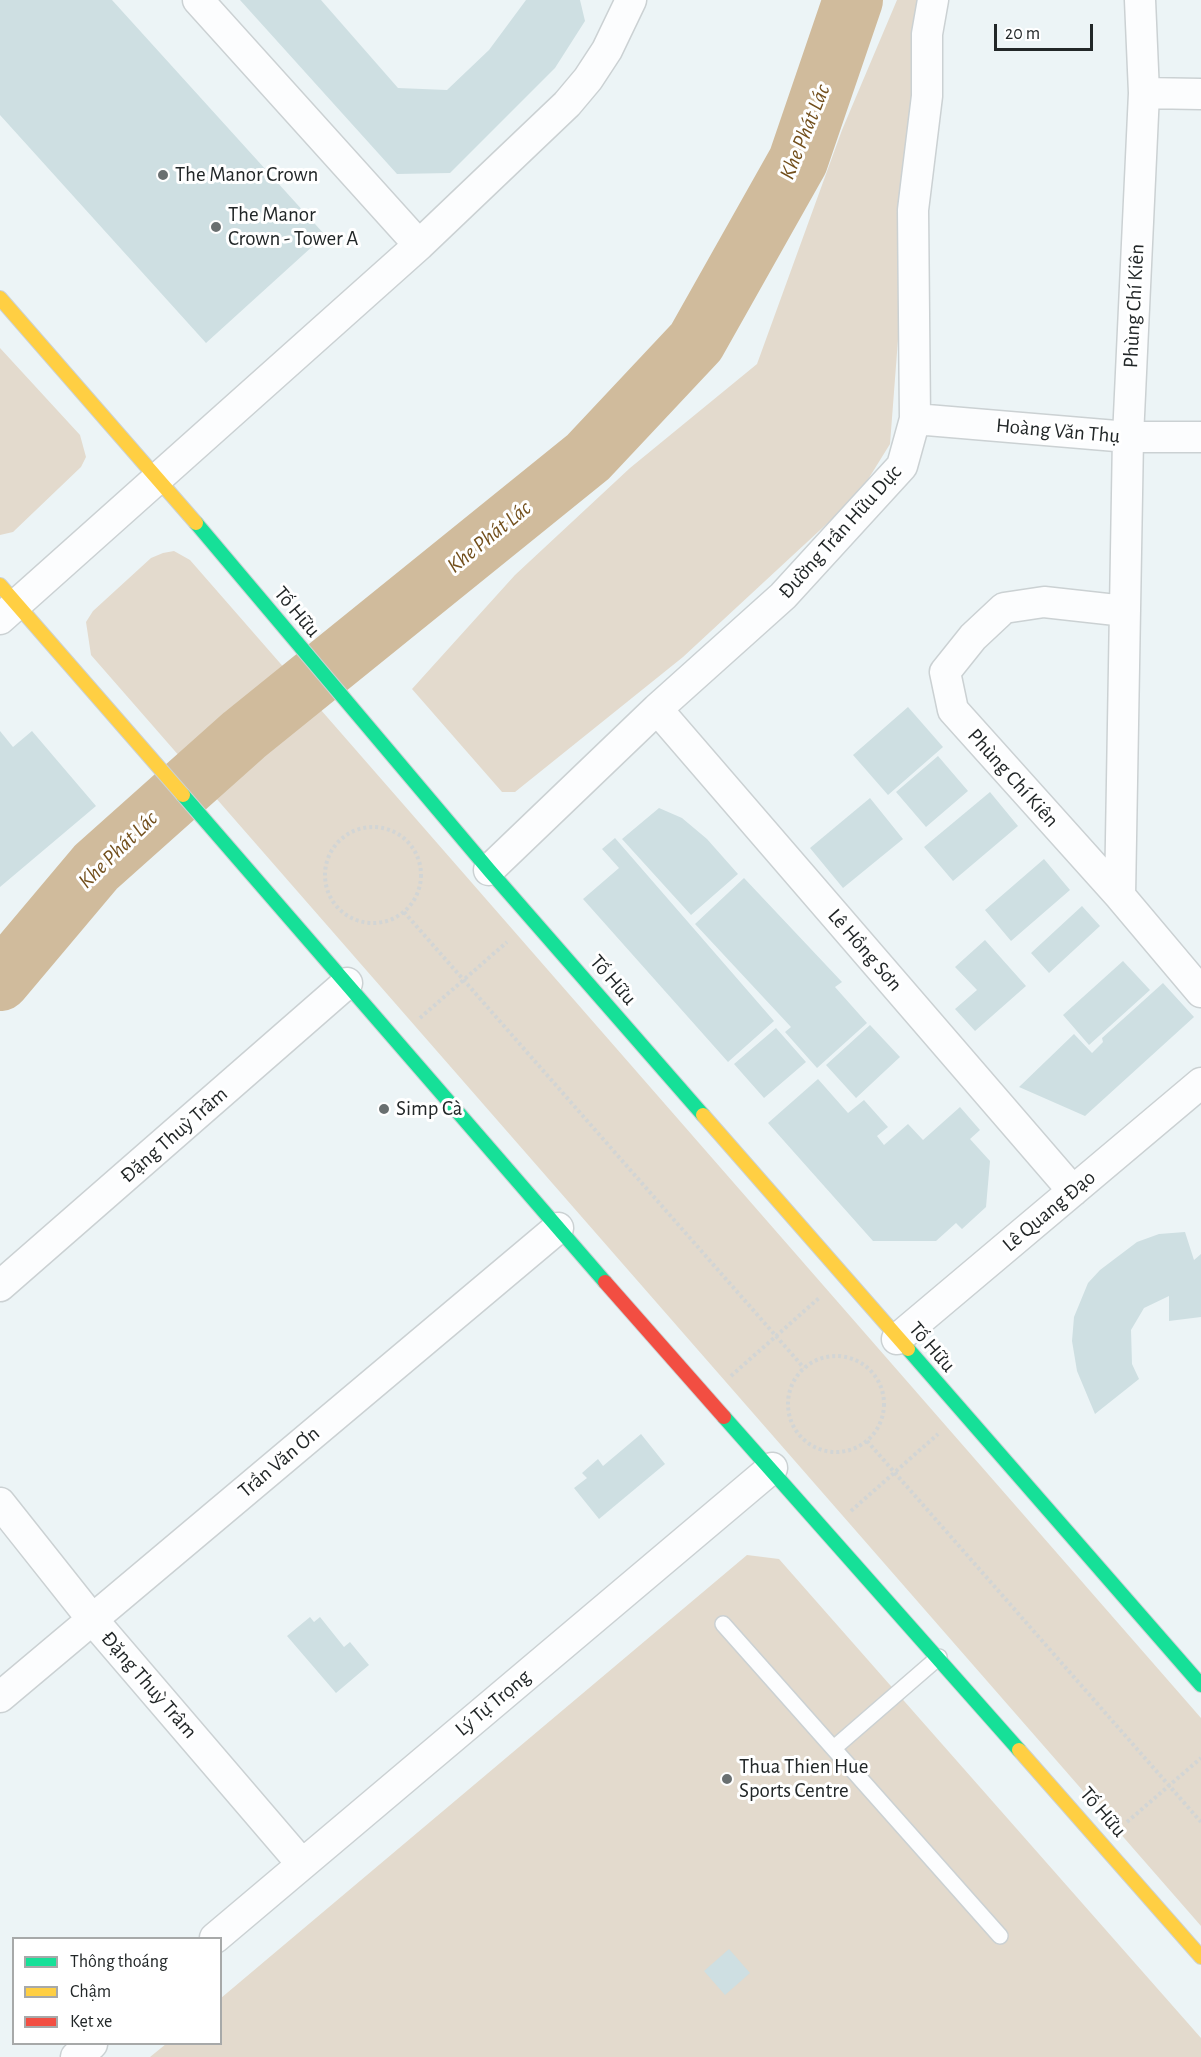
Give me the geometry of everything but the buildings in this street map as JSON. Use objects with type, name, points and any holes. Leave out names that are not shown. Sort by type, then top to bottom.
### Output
[{"type":"main road","name":"Tố Hữu","points":[[0,298],[159,478],[489,870],[1201,1685]]},
{"type":"main road","name":"Tố Hữu","points":[[6,603],[206,820],[558,1228],[939,1657],[1201,1957]]},
{"type":"street","points":[[198,0],[418,244]]},
{"type":"street","points":[[6,603],[159,478],[418,244],[567,104],[588,79],[607,50],[631,0]]},
{"type":"street","name":"Đường Trần Hữu Dực","points":[[489,870],[657,709],[783,596],[871,503],[902,466],[915,419],[913,210],[927,96],[927,34],[933,0]]},
{"type":"street","name":"Phùng Chí Kiên","points":[[1120,896],[1128,437],[1144,93],[1140,0]]},
{"type":"street","points":[[1144,93],[1201,94]]},
{"type":"street","name":"Hoàng Văn Thụ","points":[[915,419],[1128,437],[1201,437]]},
{"type":"street","name":"Phùng Chí Kiên","points":[[1125,611],[1044,602],[1004,608],[974,637],[945,672],[953,710],[1120,896],[1201,992]]},
{"type":"street","name":"Lê Hồng Sơn","points":[[657,709],[1073,1191]]},
{"type":"street","name":"Đặng Thuỳ Trâm","points":[[0,1286],[347,984]]},
{"type":"street","name":"Lê Quang Đạo","points":[[897,1339],[1201,1083]]},
{"type":"street","name":"Trần Văn Ơn","points":[[0,1697],[558,1228]]},
{"type":"street","name":"Lý Tự Trọng","points":[[216,1937],[772,1468]]},
{"type":"street","name":"Đặng Thuỳ Trâm","points":[[0,1503],[92,1619],[302,1864]]},
{"type":"street","points":[[76,2057],[90,2045]]},
{"type":"lane","points":[[723,1624],[1000,1936]]},
{"type":"lane","points":[[834,1748],[939,1657]]},
{"type":"path","points":[[368,826],[398,833],[409,843],[417,856],[421,871],[420,886],[414,900],[404,912],[391,920],[376,923],[348,916],[337,906],[329,893],[325,879],[326,864],[340,838],[368,826]]},
{"type":"path","points":[[404,912],[804,1368]]},
{"type":"path","points":[[415,1023],[515,935]]},
{"type":"path","points":[[730,1377],[827,1291]]},
{"type":"path","points":[[831,1356],[846,1357],[861,1362],[873,1372],[884,1400],[883,1416],[877,1430],[867,1441],[840,1452],[811,1445],[800,1435],[792,1423],[789,1401],[794,1379],[804,1368],[816,1360],[831,1356]]},
{"type":"path","points":[[847,1514],[943,1429]]},
{"type":"path","points":[[867,1441],[1201,1822]]},
{"type":"path","points":[[1122,1827],[1201,1758]]},
{"type":"shaded area","points":[[897,0],[924,0],[890,444],[859,494],[683,657],[515,792],[502,792],[412,689],[515,575],[630,468],[757,364],[842,130]]},
{"type":"shaded area","points":[[0,348],[80,435],[86,457],[81,467],[13,532],[0,535]]},
{"type":"shaded area","points":[[174,551],[190,560],[1201,1718],[1201,1926],[91,655],[86,622],[93,611],[151,558]]},
{"type":"shaded area","name":"Thua Thien Hue Sports Centre","points":[[747,1555],[779,1559],[1201,2038],[1201,2057],[150,2057],[165,2045],[222,2045],[222,1997]]},
{"type":"waterway","name":"Khe Phát Lác","points":[[0,981],[96,867],[244,735],[588,457],[696,342],[798,161],[853,0]]},
{"type":"traffic: fast","points":[[196,523],[489,870],[703,1115]]},
{"type":"traffic: fast","points":[[183,795],[605,1282]]},
{"type":"traffic: fast","points":[[908,1349],[1201,1685]]},
{"type":"traffic: fast","points":[[724,1417],[1019,1750]]},
{"type":"traffic: slow","points":[[0,298],[196,523]]},
{"type":"traffic: slow","points":[[0,585],[183,795]]},
{"type":"traffic: slow","points":[[703,1115],[908,1349]]},
{"type":"traffic: slow","points":[[1019,1750],[1201,1957]]},
{"type":"traffic: jam","points":[[605,1282],[724,1417]]},
{"type":"place","name":"The Manor Crown","points":[[163,175]]},
{"type":"place","name":"The Manor Crown - Tower A","points":[[216,227]]},
{"type":"place","name":"Simp Cà","points":[[384,1109]]},
{"type":"place","name":"Thua Thien Hue Sports Centre","points":[[727,1779]]}]
